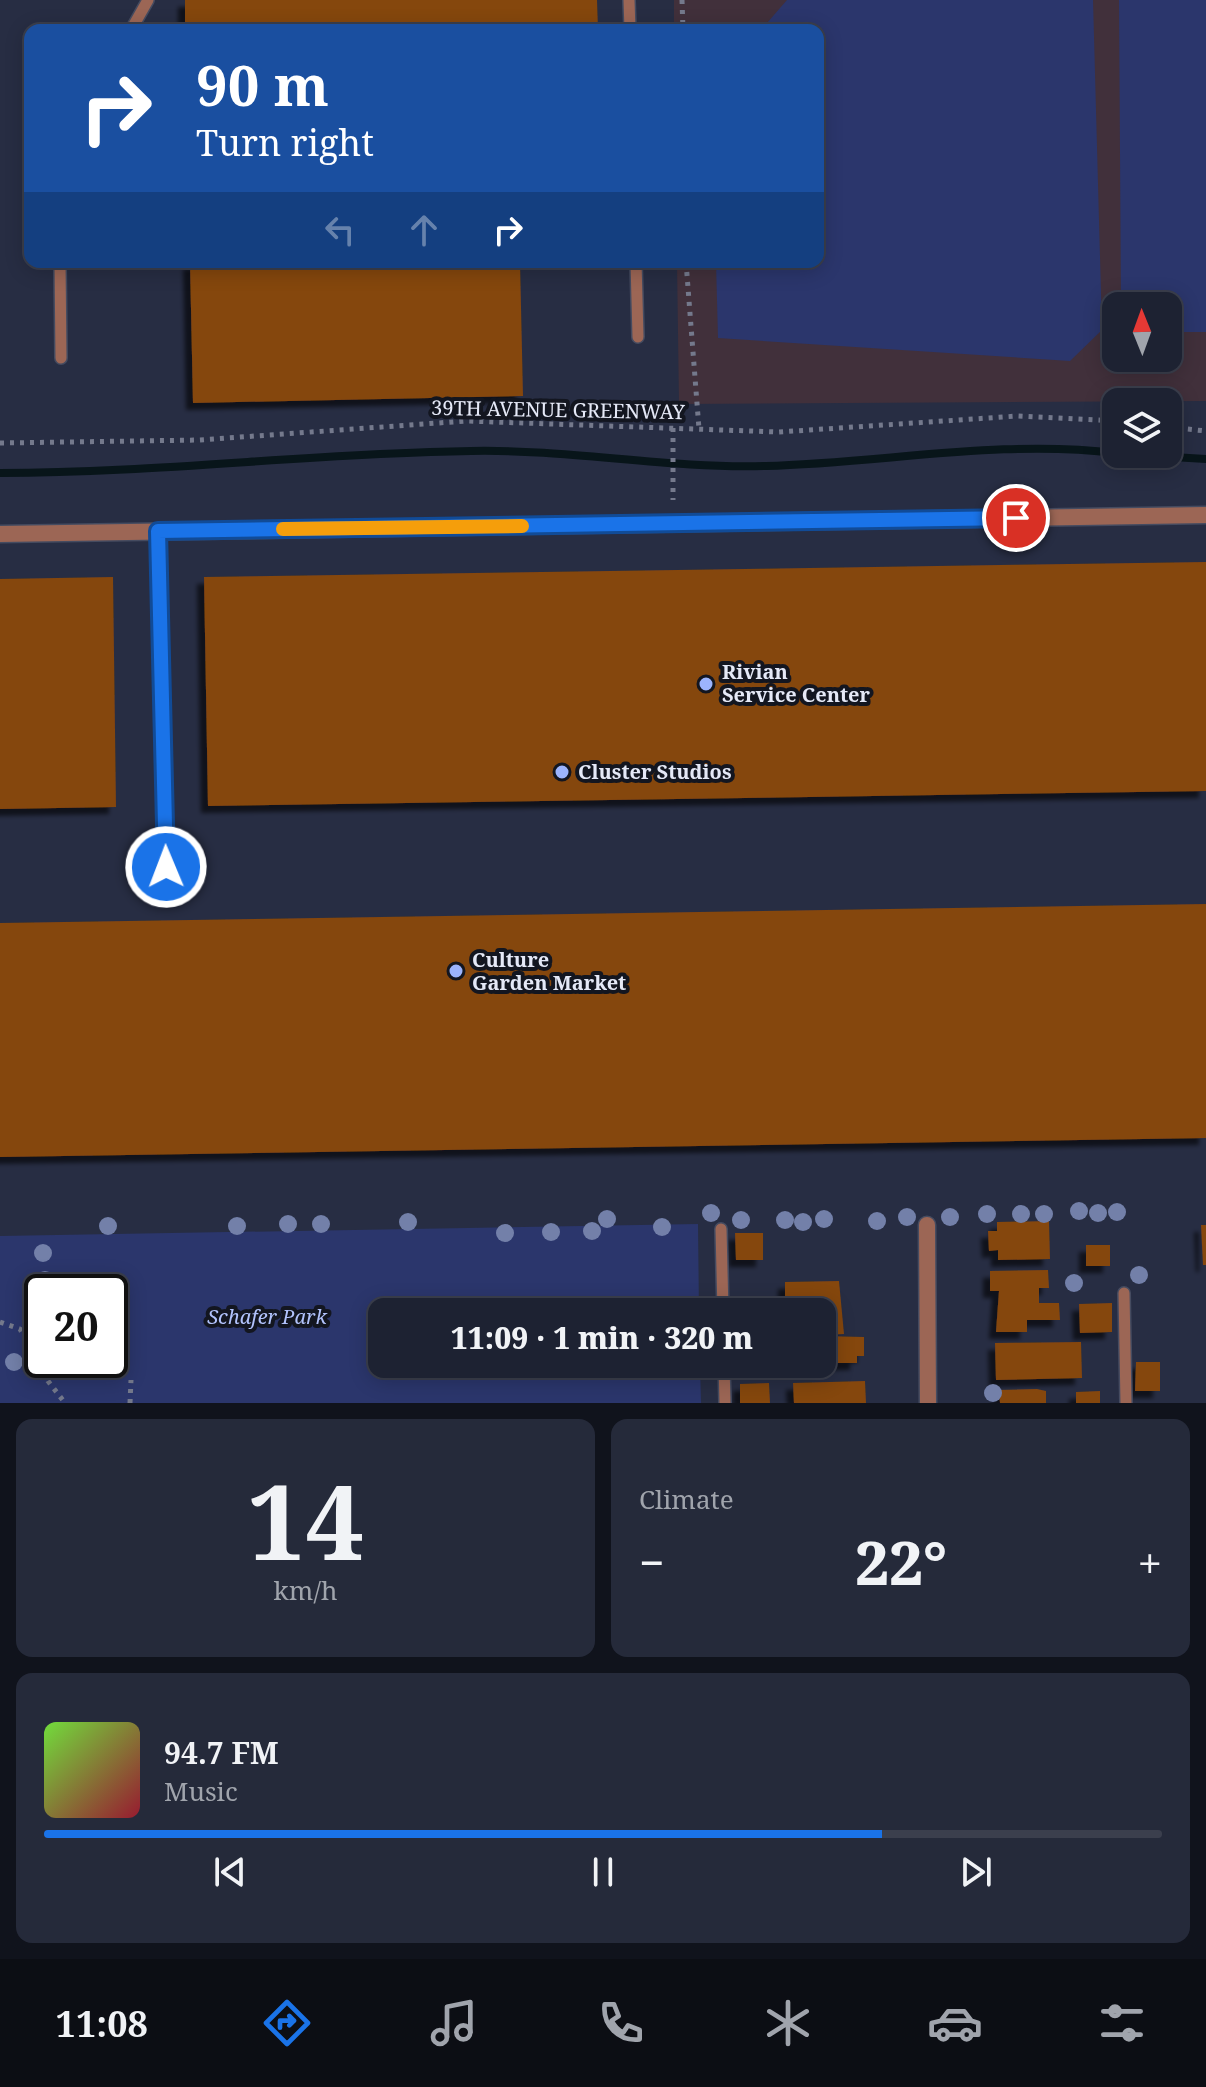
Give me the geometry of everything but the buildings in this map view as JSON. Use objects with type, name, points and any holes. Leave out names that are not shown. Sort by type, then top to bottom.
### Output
[{"type":"street","points":[[0,534],[1206,515]]},
{"type":"street","points":[[927,1225],[928,1403]]},
{"type":"lane","points":[[134,24],[148,0]]},
{"type":"lane","points":[[629,0],[630,24]]},
{"type":"lane","points":[[60,268],[61,358]]},
{"type":"lane","points":[[636,268],[638,337]]},
{"type":"lane","points":[[158,531],[166,867]]},
{"type":"lane","points":[[721,1229],[723,1298]]},
{"type":"lane","points":[[1124,1293],[1126,1403]]},
{"type":"lane","points":[[724,1378],[725,1403]]},
{"type":"path","points":[[682,0],[683,24]]},
{"type":"path","points":[[686,268],[699,429]]},
{"type":"path","name":"39TH AVENUE GREENWAY","points":[[0,443],[199,440],[466,421],[802,431],[1018,416],[1102,420]]},
{"type":"path","points":[[673,428],[673,500]]},
{"type":"path","points":[[1182,428],[1206,431]]},
{"type":"path","points":[[0,1322],[20,1329],[48,1381],[65,1403]]},
{"type":"path","points":[[130,1403],[131,1380]]},
{"type":"shaded area","points":[[674,0],[1206,0],[1206,401],[1182,401],[1182,388],[1102,388],[1102,402],[679,404],[677,268],[824,268],[824,24],[674,24]]},
{"type":"green space","points":[[787,0],[1093,0],[1102,330],[1070,361],[718,338],[716,268],[824,268],[824,24],[766,24]]},
{"type":"green space","points":[[1119,0],[1206,0],[1206,332],[1182,332],[1182,292],[1121,292]]},
{"type":"green space","name":"Schafer Park","points":[[698,1224],[699,1298],[368,1298],[368,1378],[700,1378],[701,1403],[0,1403],[0,1236]]},
{"type":"waterway","points":[[0,473],[118,470],[471,451],[729,466],[810,464],[985,450],[1102,452]]},
{"type":"waterway","points":[[1182,458],[1206,459]]},
{"type":"slow traffic","points":[[283,529],[522,526]]},
{"type":"place","name":"Rivian Service Center","points":[[706,684]]},
{"type":"place","name":"Cluster Studios","points":[[562,772]]},
{"type":"place","name":"Culture Garden Market","points":[[456,971]]},
{"type":"route","points":[[166,867],[158,531],[1016,518]]}]
